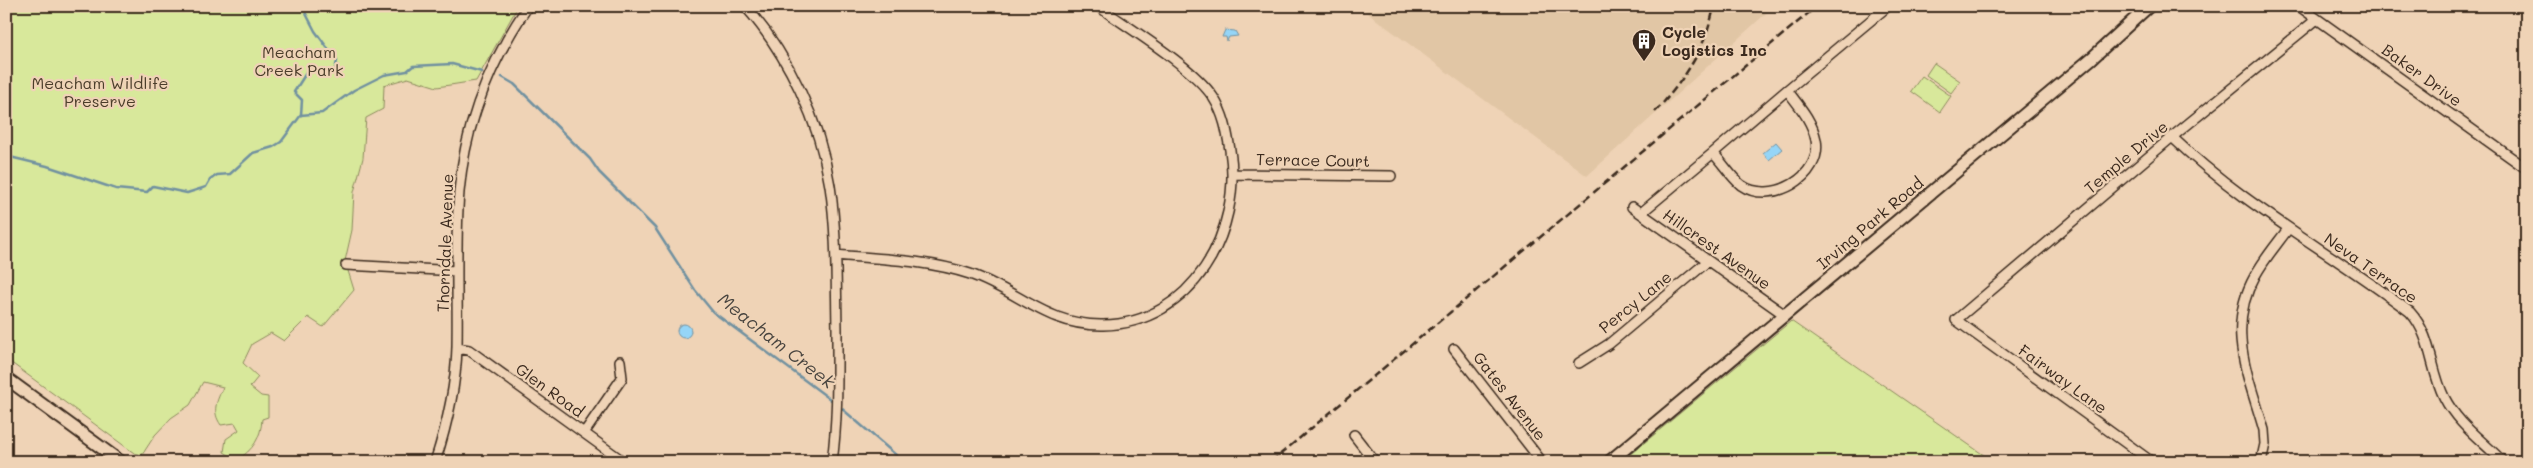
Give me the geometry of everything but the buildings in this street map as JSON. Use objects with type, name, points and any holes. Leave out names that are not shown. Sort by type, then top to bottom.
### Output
[{"type":"main road","name":"Irving Park Road","points":[[1609,462],[2092,58],[2149,6]]},
{"type":"main road","points":[[6,378],[121,462]]},
{"type":"street","name":"Thorndale Avenue","points":[[435,462],[450,406],[457,348],[459,191],[468,136],[481,94],[494,64],[513,28],[528,6]]},
{"type":"street","points":[[745,6],[785,64],[811,120],[829,183],[836,256],[837,391],[832,462]]},
{"type":"street","points":[[836,256],[911,261],[950,268],[995,284],[1052,316],[1078,323],[1108,325],[1125,323],[1158,311],[1194,284],[1208,266],[1220,243],[1232,202],[1234,174],[1226,123],[1206,89],[1188,71],[1098,6]]},
{"type":"street","points":[[1641,213],[1888,6]]},
{"type":"street","name":"Baker Drive","points":[[2299,6],[2527,169]]},
{"type":"street","name":"Temple Drive","points":[[1956,320],[2172,137],[2317,19]]},
{"type":"street","points":[[1713,153],[1741,185],[1760,191],[1781,190],[1800,180],[1814,161],[1817,141],[1810,122],[1787,90]]},
{"type":"street","name":"Neva Terrace","points":[[2172,137],[2218,178],[2403,308],[2416,320],[2428,343],[2438,382],[2454,414],[2475,438],[2503,462]]},
{"type":"street","name":"Terrace Court","points":[[1234,174],[1391,176]]},
{"type":"street","name":"Hillcrest Avenue","points":[[1632,207],[1785,315]]},
{"type":"street","points":[[2261,462],[2265,444],[2264,430],[2240,345],[2240,316],[2248,288],[2288,229]]},
{"type":"street","name":"Percy Lane","points":[[1579,363],[1609,344],[1708,261]]},
{"type":"street","points":[[346,265],[457,271]]},
{"type":"street","name":"Fairway Lane","points":[[1956,320],[2152,462]]},
{"type":"street","name":"Glen Road","points":[[457,348],[469,350],[624,462]]},
{"type":"street","name":"Gates Avenue","points":[[1454,349],[1542,462]]},
{"type":"street","points":[[584,433],[622,378],[620,361]]},
{"type":"street","points":[[1354,436],[1375,462]]},
{"type":"shaded area","points":[[1358,6],[1774,6],[1587,176]]},
{"type":"green space","points":[[6,6],[518,6],[476,81],[437,87],[408,78],[384,85],[383,109],[366,118],[363,158],[354,192],[352,230],[345,261],[354,290],[323,327],[308,317],[284,341],[271,333],[252,344],[243,363],[258,377],[250,387],[261,396],[268,397],[268,417],[262,419],[258,438],[252,448],[237,460],[224,452],[226,439],[239,430],[235,423],[221,425],[216,415],[216,406],[223,387],[203,382],[190,405],[171,418],[155,435],[142,455],[134,453],[6,359]]},
{"type":"green space","points":[[1934,63],[1960,81],[1951,93],[1926,75]]},
{"type":"green space","points":[[1922,76],[1951,96],[1940,112],[1911,91]]},
{"type":"green space","points":[[1791,321],[1988,458],[1992,462],[1621,462]]},
{"type":"water","points":[[1225,30],[1235,31],[1238,36],[1229,37],[1227,41],[1226,37],[1222,37]]},
{"type":"water","points":[[1776,142],[1782,149],[1769,160],[1763,153]]},
{"type":"water","points":[[684,324],[689,326],[691,331],[689,336],[684,338],[679,336],[677,331],[679,326]]},
{"type":"waterway","points":[[301,115],[302,100],[294,92],[308,70],[334,73],[337,61],[315,31],[302,6]]},
{"type":"waterway","name":"Meacham Creek","points":[[6,156],[47,166],[116,189],[147,192],[153,186],[187,193],[206,187],[210,180],[217,175],[230,174],[253,153],[273,147],[281,142],[301,115],[322,113],[354,90],[384,75],[407,71],[413,66],[452,64],[482,72]]},
{"type":"waterway","name":"Meacham Creek","points":[[502,77],[514,84],[590,159],[599,172],[655,228],[695,290],[713,312],[834,402]]},
{"type":"waterway","name":"Meacham Creek","points":[[840,407],[904,462]]},
{"type":"railway","points":[[1655,112],[1692,63],[1705,36],[1714,6]]},
{"type":"railway","points":[[1271,462],[1817,6]]},
{"type":"place","name":"Cycle Logistics Inc","points":[[1644,62]]},
{"type":"park label","name":"Meacham Creek Park","points":[[299,61]]},
{"type":"park label","name":"Meacham Wildlife Preserve","points":[[100,92]]}]
